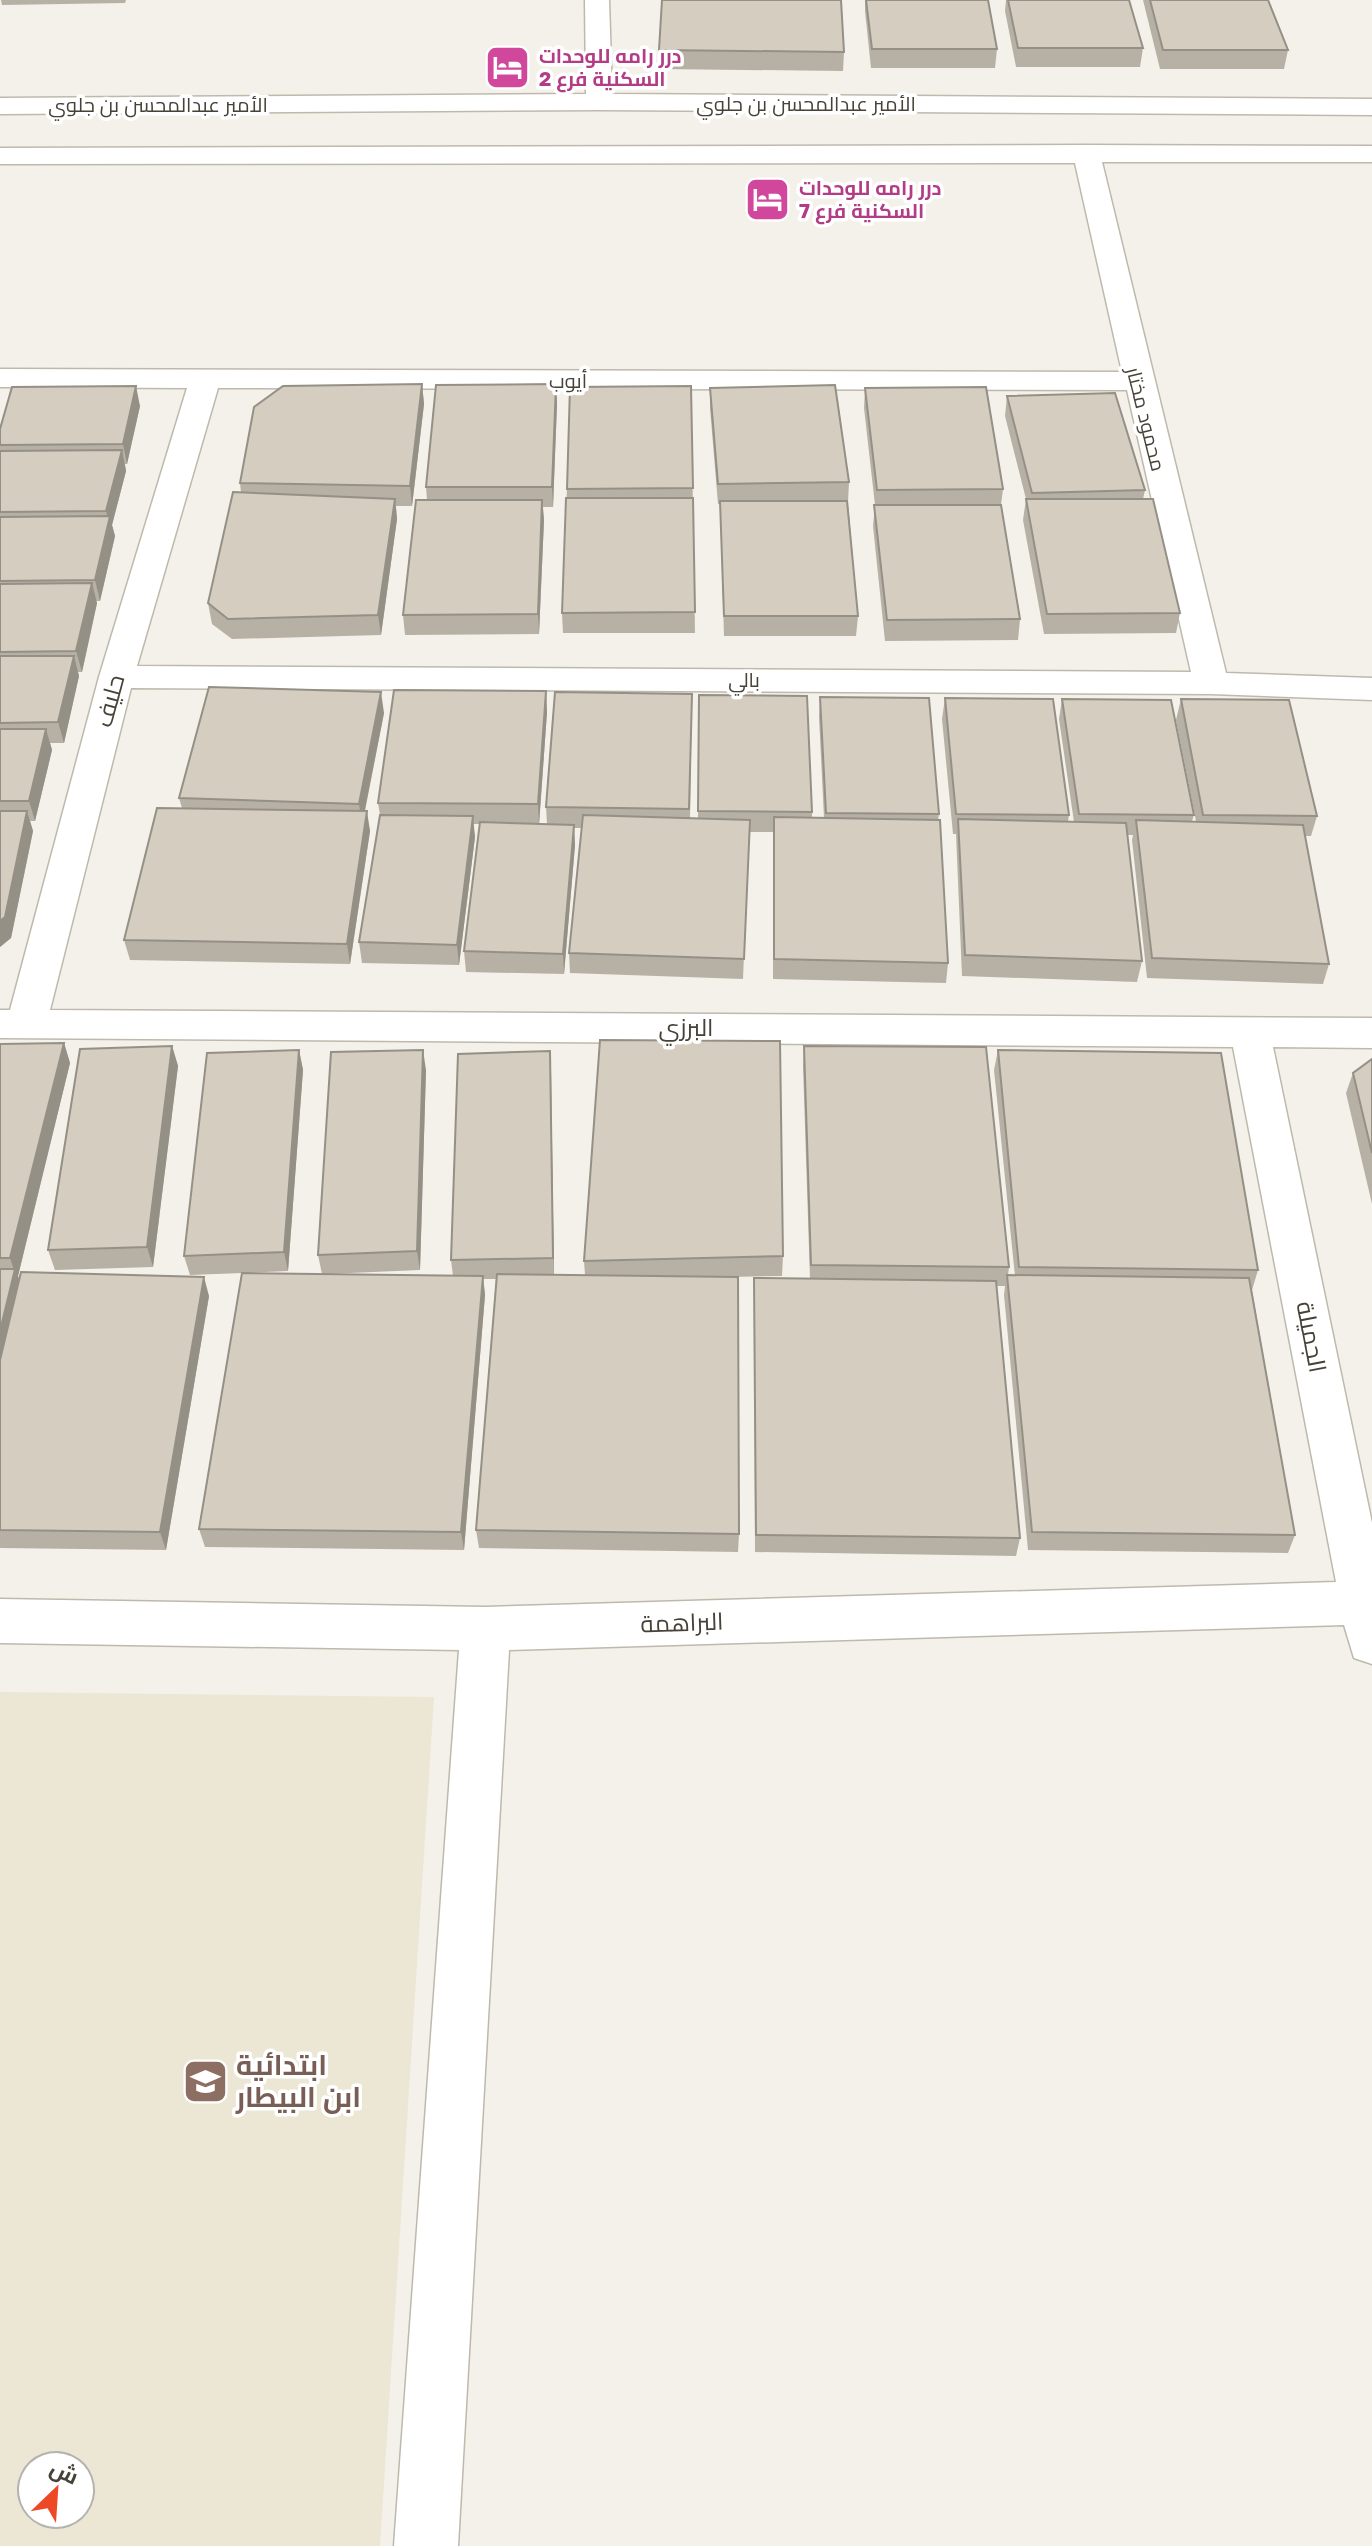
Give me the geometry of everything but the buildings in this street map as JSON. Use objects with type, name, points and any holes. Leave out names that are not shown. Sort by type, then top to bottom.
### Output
[{"type":"street","points":[[597,0],[599,102]]},
{"type":"street","name":"الأمير عبدالمحسن بن جلوي","points":[[0,106],[599,102],[1372,107]]},
{"type":"street","name":"محمود مختار","points":[[1086,153],[1137,381],[1211,683]]},
{"type":"street","points":[[0,156],[1372,154]]},
{"type":"street","name":"أيوب","points":[[0,378],[1137,381]]},
{"type":"street","name":"حليف","points":[[13,1024],[205,380]]},
{"type":"street","name":"بالي","points":[[116,677],[1211,683],[1372,689]]},
{"type":"street","name":"البرزي","points":[[13,1024],[1372,1033]]},
{"type":"street","name":"الجميلة","points":[[1250,1032],[1368,1622]]},
{"type":"street","name":"البراهمة","points":[[0,1621],[485,1629],[1368,1622]]},
{"type":"street","points":[[426,2546],[485,1629]]},
{"type":"shaded area","name":"ابتدائية ابن البيطار","points":[[0,1692],[434,1697],[380,2546],[0,2546]]},
{"type":"place","name":"درر رامه للوحدات السكنية فرع 2","points":[[508,67]]},
{"type":"place","name":"درر رامه للوحدات السكنية فرع 7","points":[[768,199]]},
{"type":"place","name":"ابتدائية ابن البيطار","points":[[205,2081]]}]
